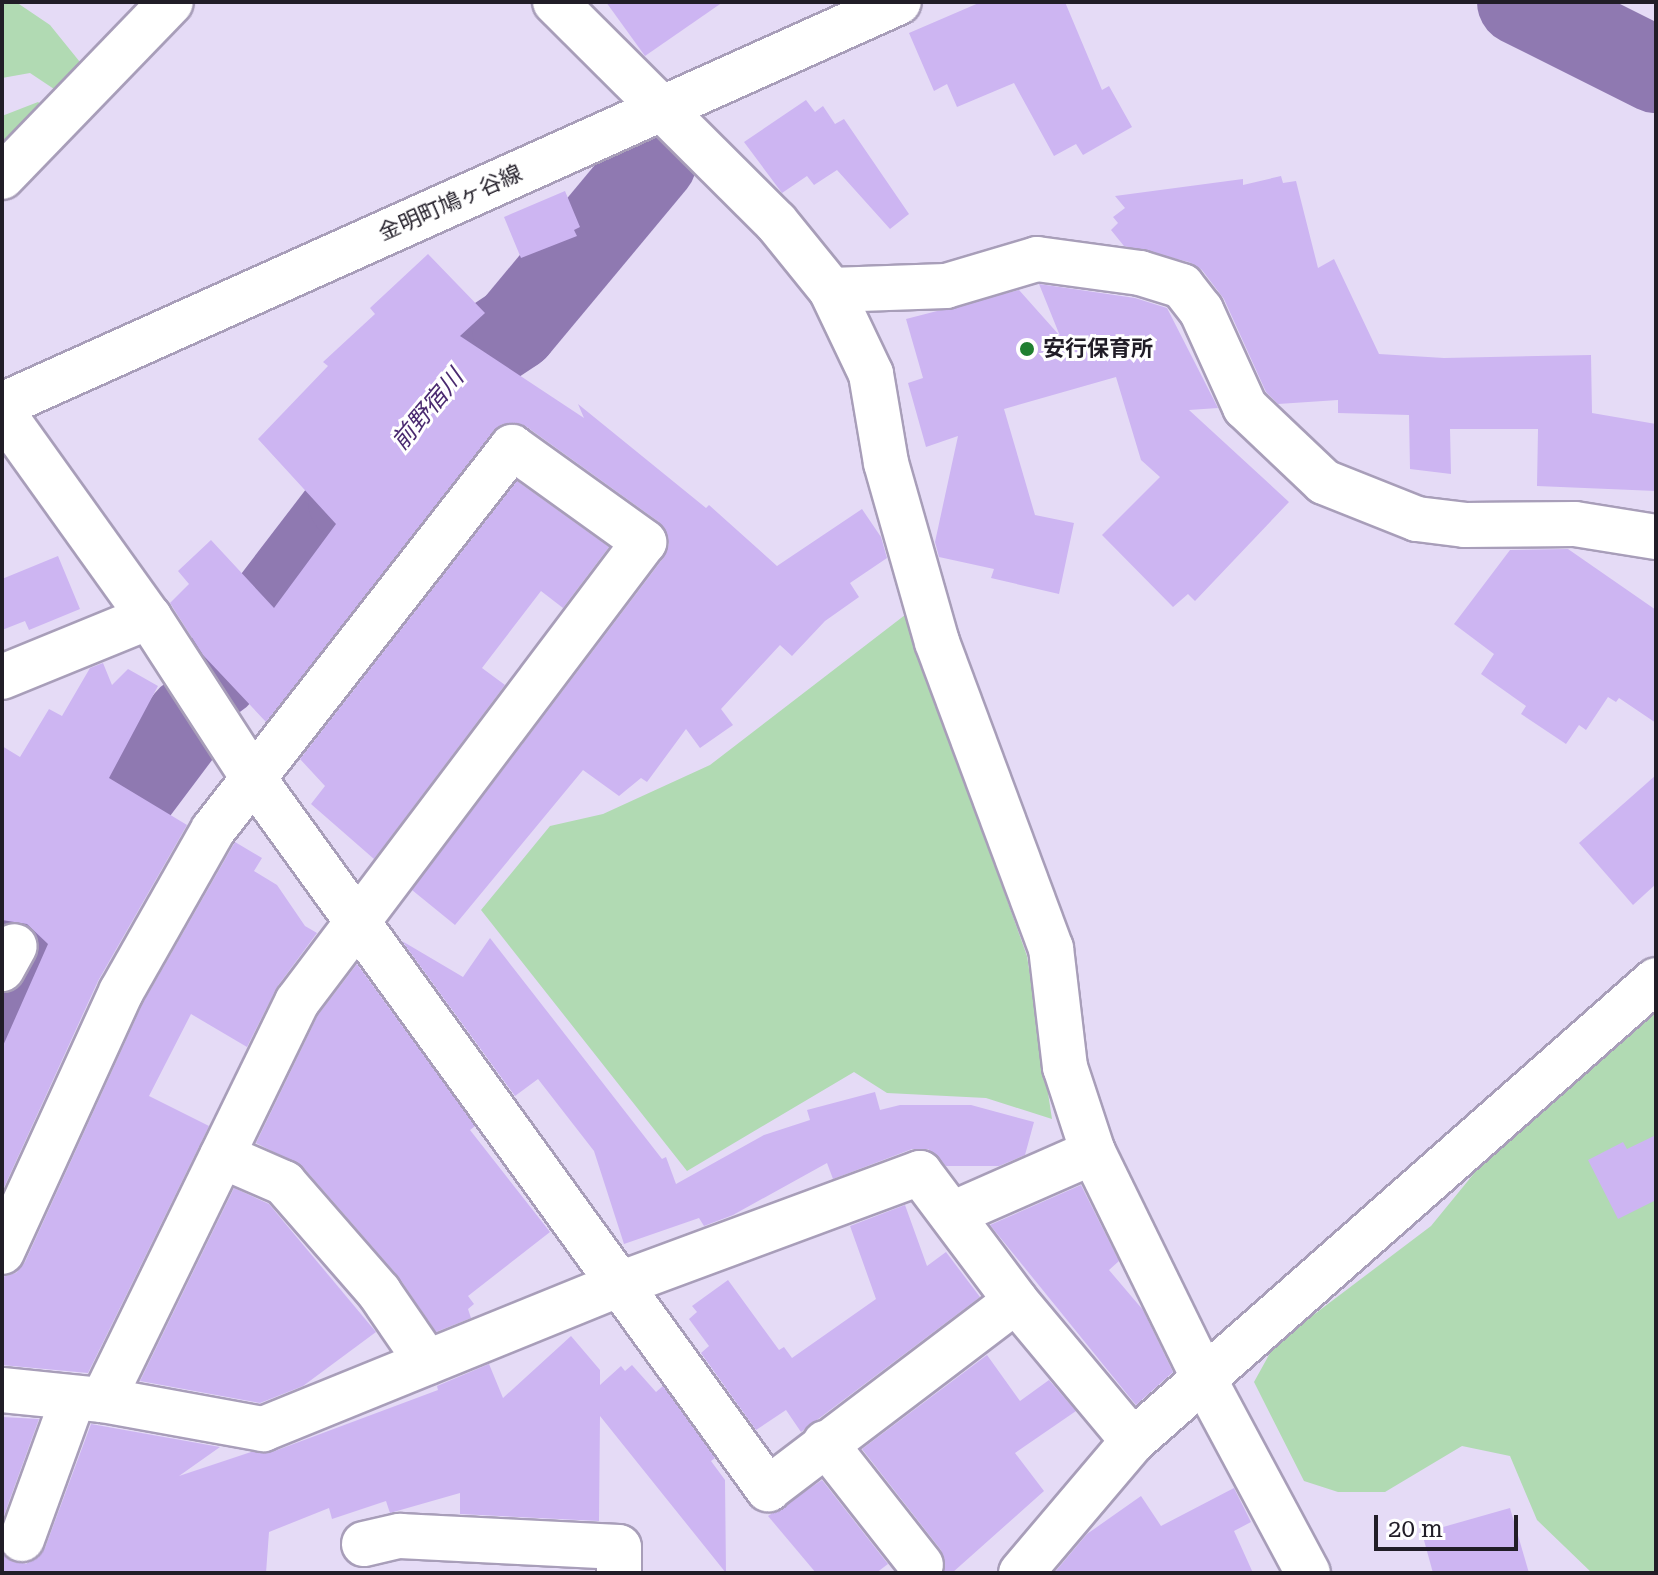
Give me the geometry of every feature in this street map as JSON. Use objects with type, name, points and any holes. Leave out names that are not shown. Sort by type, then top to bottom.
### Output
[{"type":"street","points":[[2,177],[171,2]]},
{"type":"street","points":[[555,2],[664,107],[776,222],[831,290],[871,374],[886,463],[937,642],[1051,948],[1065,1067],[1093,1152],[1204,1379],[1308,1573]]},
{"type":"street","name":"金明町鳩ヶ谷線","points":[[2,405],[899,2]]},
{"type":"street","points":[[831,290],[946,286],[1037,259],[1140,273],[1182,286],[1201,310],[1245,407],[1324,482],[1417,519],[1465,525],[1575,524],[1656,537]]},
{"type":"street","points":[[2,412],[149,617],[254,779],[357,916],[768,1489],[1016,1301]]},
{"type":"street","points":[[2,1252],[121,992],[213,830],[512,447],[644,542],[357,916],[297,1002],[222,1156],[88,1400],[22,1539]]},
{"type":"street","points":[[2,677],[149,617]]},
{"type":"street","points":[[1021,1573],[1133,1441],[1656,980]]},
{"type":"street","points":[[952,1214],[1093,1152]]},
{"type":"street","points":[[222,1156],[284,1183],[379,1292],[427,1362]]},
{"type":"street","points":[[2,1390],[88,1400],[263,1429],[620,1284],[920,1173],[1016,1301],[1133,1441]]},
{"type":"street","points":[[825,1443],[921,1565]]},
{"type":"street","points":[[364,1544],[400,1536],[619,1547],[619,1573]]},
{"type":"green space","points":[[2,2],[16,2],[50,25],[88,72],[66,97],[30,73],[2,78]]},
{"type":"green space","points":[[38,102],[51,111],[2,162],[2,116]]},
{"type":"green space","points":[[905,615],[1027,956],[1052,1119],[986,1098],[887,1093],[854,1072],[687,1171],[481,910],[550,826],[603,814],[710,765]]},
{"type":"green space","points":[[1656,1003],[1656,1573],[1592,1573],[1537,1520],[1510,1456],[1462,1446],[1385,1492],[1338,1492],[1304,1481],[1254,1382],[1275,1344],[1431,1226],[1503,1138],[1578,1080]]},
{"type":"building","points":[[606,2],[723,2],[645,56]]},
{"type":"building","points":[[981,2],[1065,2],[1102,90],[1109,86],[1132,127],[1083,155],[1076,144],[1054,156],[1014,83],[957,107],[947,84],[934,91],[909,33]]},
{"type":"building","points":[[806,100],[815,112],[823,106],[835,124],[844,119],[909,214],[890,229],[837,170],[814,185],[807,176],[782,193],[744,142]]},
{"type":"building","points":[[1281,176],[1283,183],[1296,181],[1318,268],[1334,259],[1379,354],[1444,358],[1591,355],[1592,413],[1656,424],[1656,491],[1537,486],[1538,429],[1450,429],[1451,474],[1410,469],[1409,415],[1338,413],[1338,400],[1278,404],[1266,392],[1224,299],[1202,270],[1189,262],[1124,246],[1111,230],[1118,223],[1113,217],[1125,208],[1115,196],[1243,179],[1243,185]]},
{"type":"building","points":[[565,191],[580,227],[574,230],[577,236],[521,258],[504,217]]},
{"type":"building","points":[[428,254],[485,313],[460,336],[584,418],[578,404],[706,508],[709,505],[777,566],[862,509],[881,537],[887,558],[850,583],[859,597],[825,621],[792,656],[780,645],[721,709],[733,725],[700,748],[686,729],[647,782],[641,778],[619,796],[583,770],[455,925],[412,890],[664,557],[669,544],[659,522],[527,427],[502,424],[266,722],[203,655],[170,603],[189,584],[178,571],[211,540],[274,608],[336,524],[258,439],[328,366],[323,362],[375,314],[370,308]]},
{"type":"building","points":[[1039,284],[1135,298],[1167,308],[1218,408],[1189,410],[1289,502],[1195,601],[1188,594],[1173,607],[1102,535],[1160,477],[1141,460],[1116,377],[1004,409],[1035,515],[1074,523],[1059,594],[991,578],[994,569],[939,557],[935,542],[958,436],[926,447],[908,383],[923,378],[906,319],[1019,290],[1060,336]]},
{"type":"building","points":[[517,481],[609,547],[563,608],[541,591],[482,668],[505,685],[374,859],[311,804],[325,786],[300,759]]},
{"type":"building","points":[[1568,549],[1656,610],[1656,723],[1619,698],[1616,702],[1608,697],[1586,730],[1579,725],[1566,744],[1521,714],[1526,706],[1481,674],[1494,654],[1454,624],[1510,550]]},
{"type":"building","points":[[58,556],[80,609],[29,630],[25,621],[2,630],[2,579]]},
{"type":"building","points":[[103,663],[112,685],[128,669],[158,686],[109,778],[187,825],[98,981],[2,1192],[2,1048],[48,944],[27,924],[2,920],[2,746],[20,757],[49,709],[62,716],[90,668]]},
{"type":"building","points":[[1656,775],[1656,884],[1633,905],[1579,843]]},
{"type":"building","points":[[235,842],[262,858],[254,871],[277,885],[305,926],[317,933],[277,987],[247,1047],[191,1014],[149,1096],[209,1126],[88,1373],[2,1365],[2,1277],[16,1273],[25,1262],[143,1003]]},
{"type":"building","points":[[490,938],[662,1159],[666,1157],[676,1184],[764,1135],[810,1120],[807,1110],[875,1092],[880,1110],[900,1105],[971,1105],[1034,1122],[1025,1155],[999,1166],[946,1166],[928,1149],[912,1149],[833,1179],[827,1163],[733,1215],[704,1226],[699,1218],[624,1244],[594,1151],[538,1079],[515,1096],[402,941],[463,977]]},
{"type":"building","points":[[357,964],[475,1126],[470,1130],[550,1232],[468,1296],[474,1304],[468,1309],[471,1318],[436,1332],[398,1276],[303,1167],[256,1143],[318,1015]]},
{"type":"building","points":[[1656,1135],[1656,1200],[1618,1219],[1588,1160],[1623,1142],[1627,1149]]},
{"type":"building","points":[[1081,1185],[1119,1261],[1109,1270],[1143,1310],[1173,1372],[1136,1405],[990,1225]]},
{"type":"building","points":[[234,1188],[269,1204],[376,1332],[303,1386],[260,1403],[140,1381]]},
{"type":"building","points":[[905,1205],[927,1266],[946,1252],[980,1297],[801,1432],[786,1410],[756,1430],[701,1353],[709,1346],[689,1319],[697,1312],[692,1306],[728,1280],[779,1350],[784,1347],[792,1358],[876,1299],[850,1226]]},
{"type":"building","points":[[571,1336],[600,1370],[600,1385],[621,1366],[625,1371],[632,1365],[656,1392],[663,1386],[715,1458],[711,1461],[725,1480],[726,1573],[600,1416],[599,1521],[460,1514],[460,1493],[390,1513],[386,1501],[332,1519],[329,1508],[269,1532],[266,1573],[2,1573],[2,1554],[26,1564],[45,1548],[91,1424],[220,1447],[179,1476],[251,1452],[272,1452],[438,1390],[437,1386],[489,1364],[503,1398]]},
{"type":"building","points":[[987,1355],[1020,1401],[1049,1380],[1076,1411],[1015,1453],[1044,1491],[952,1573],[944,1573],[941,1550],[862,1449]]},
{"type":"building","points":[[2,1417],[39,1419],[2,1521]]},
{"type":"building","points":[[822,1480],[888,1564],[876,1573],[816,1573],[768,1516]]},
{"type":"building","points":[[1234,1488],[1251,1522],[1234,1531],[1253,1573],[1054,1573],[1087,1534],[1141,1496],[1161,1526]]},
{"type":"building","points":[[1510,1508],[1529,1573],[1433,1573],[1422,1533]]},
{"type":"waterway","name":"前野宿川","points":[[1520,2],[1656,70]]},
{"type":"waterway","name":"前野宿川","points":[[218,675],[351,501],[476,354],[515,328],[654,161]]},
{"type":"waterway","name":"前野宿川","points":[[2,1006],[60,891],[189,719]]},
{"type":"place","name":"安行保育所","points":[[1027,349]]}]
